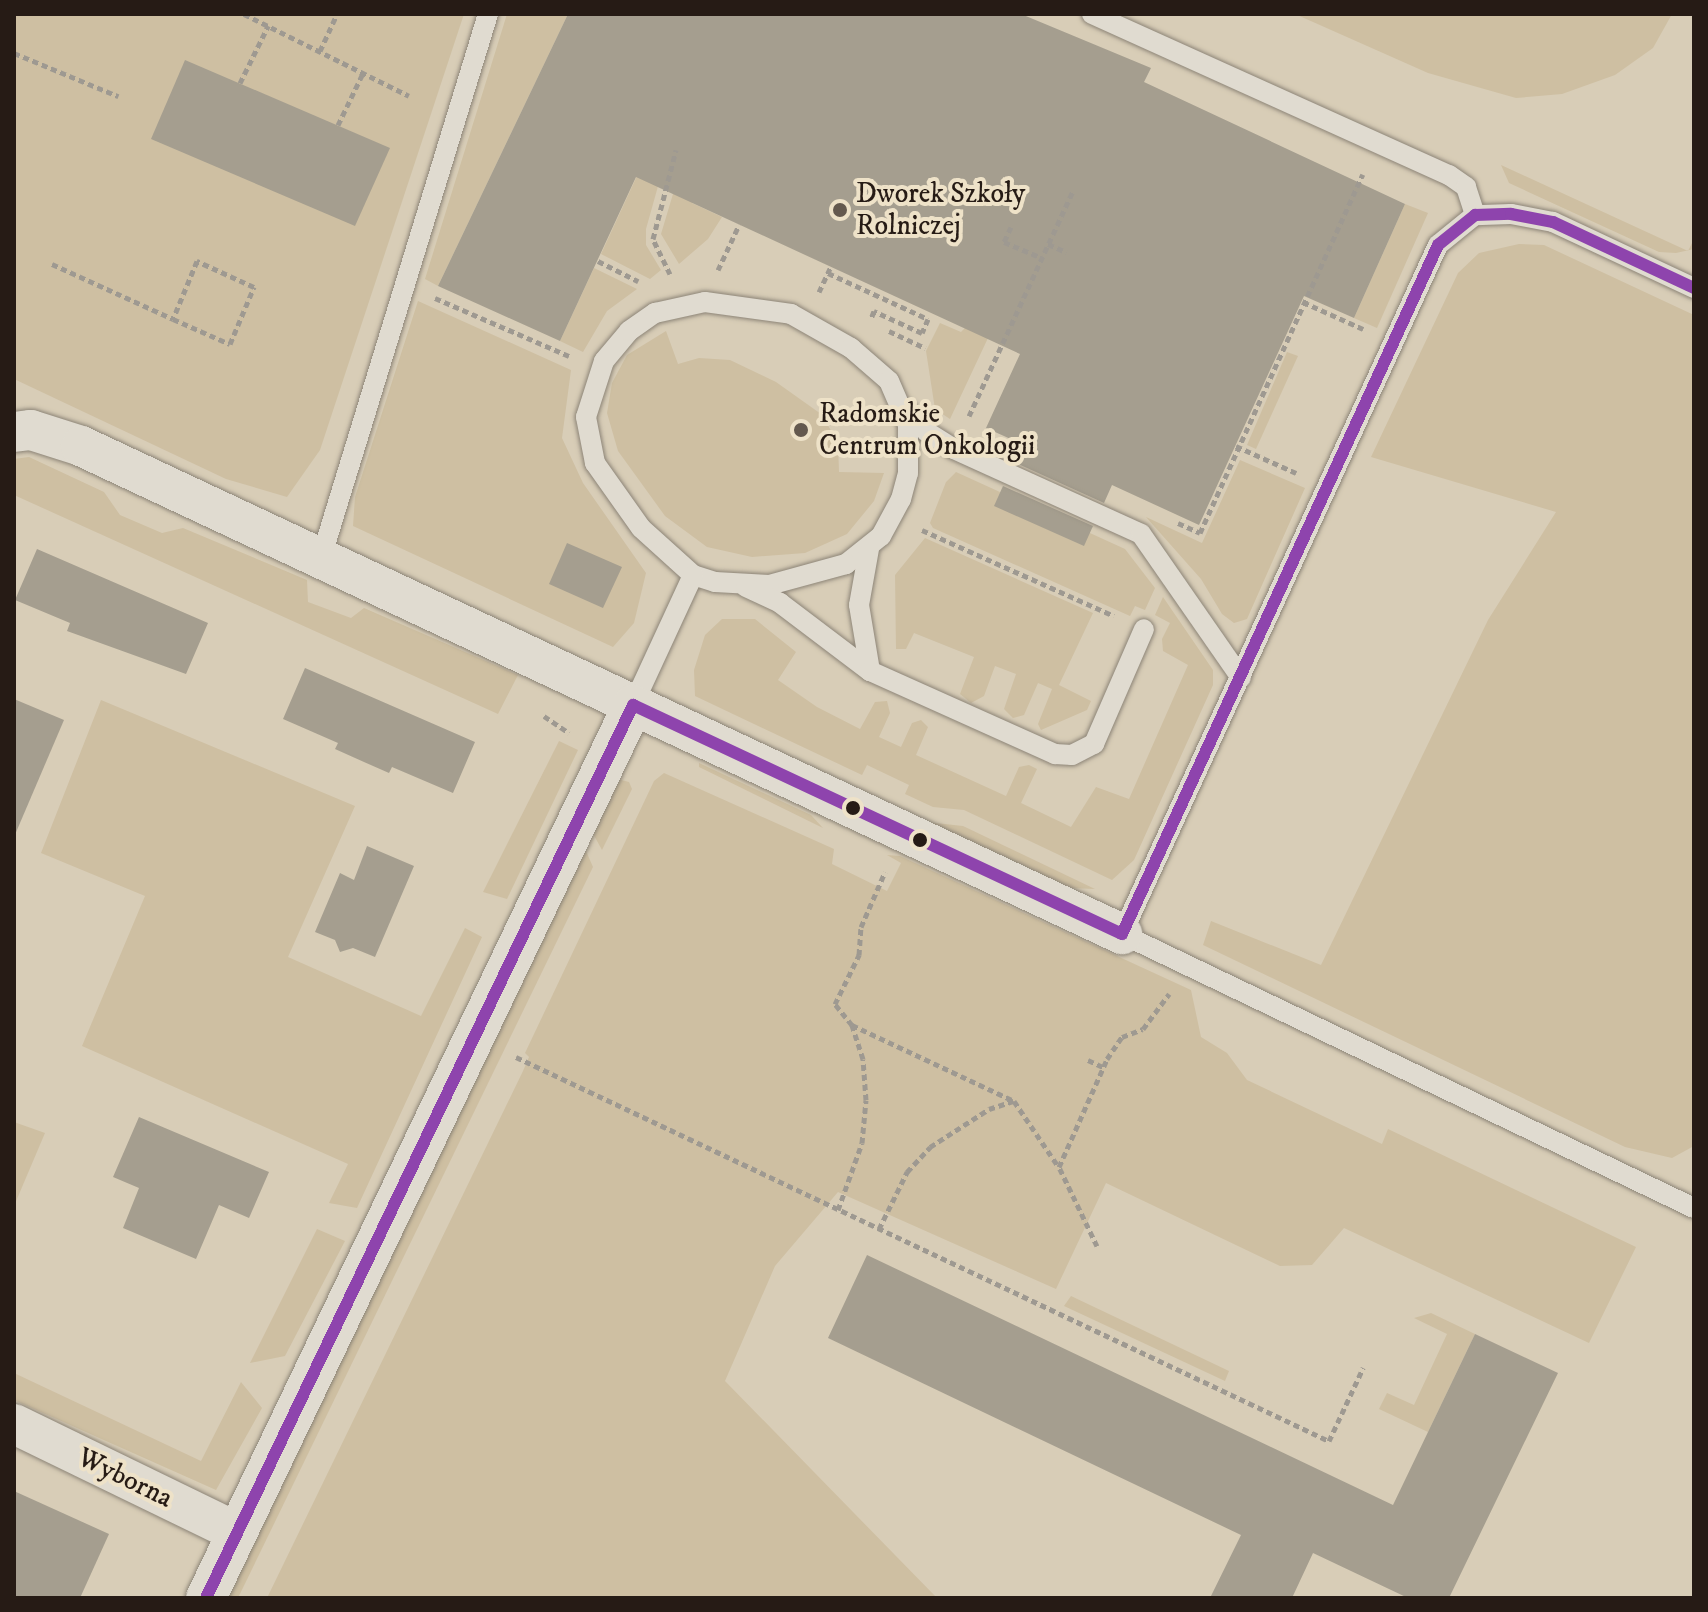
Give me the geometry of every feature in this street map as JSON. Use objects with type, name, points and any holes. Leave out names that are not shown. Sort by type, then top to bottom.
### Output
[{"type":"street","points":[[14,432],[31,430],[81,446],[1122,934]]},
{"type":"street","points":[[206,1598],[633,705]]},
{"type":"street","name":"Wyborna","points":[[14,1424],[236,1532]]},
{"type":"lane","points":[[321,558],[488,14]]},
{"type":"lane","points":[[1092,14],[1377,142],[1466,187],[1475,215]]},
{"type":"lane","points":[[1690,281],[1553,222],[1511,214],[1475,215],[1438,245],[1122,934],[1692,1202]]},
{"type":"lane","points":[[1144,629],[1094,744],[1072,755],[1038,748],[870,671],[780,603],[742,585],[693,575],[641,528],[595,463],[585,427],[600,370],[629,331],[655,313],[680,305],[733,303],[791,314],[871,364],[900,403],[927,432],[954,449],[1141,534],[1241,678]]},
{"type":"lane","points":[[742,585],[795,581],[846,564],[869,549],[892,519],[908,473],[908,425],[900,403]]},
{"type":"lane","points":[[869,549],[859,605],[870,671]]},
{"type":"lane","points":[[633,705],[693,575]]},
{"type":"path","points":[[244,14],[409,96]]},
{"type":"path","points":[[320,51],[337,14]]},
{"type":"path","points":[[240,83],[268,26]]},
{"type":"path","points":[[14,53],[118,96]]},
{"type":"path","points":[[338,125],[363,73]]},
{"type":"path","points":[[1173,520],[1200,533],[1377,142]]},
{"type":"path","points":[[676,150],[653,239],[680,305]]},
{"type":"path","points":[[733,238],[739,225]]},
{"type":"path","points":[[1011,227],[1004,242],[1042,258]]},
{"type":"path","points":[[1048,244],[1066,252]]},
{"type":"path","points":[[52,264],[173,319],[230,344],[254,287],[197,261],[173,319]]},
{"type":"path","points":[[819,292],[829,270],[928,319],[922,333],[874,311]]},
{"type":"path","points":[[405,285],[600,370]]},
{"type":"path","points":[[1303,302],[1392,341]]},
{"type":"path","points":[[870,322],[925,348]]},
{"type":"path","points":[[1238,447],[1289,470]]},
{"type":"path","points":[[918,528],[1144,629]]},
{"type":"path","points":[[838,1210],[862,1143],[866,1100],[863,1059],[852,1025],[835,1004],[859,955],[864,940],[861,927],[888,867],[873,860]]},
{"type":"path","points":[[1059,1167],[1103,1067],[1122,1037],[1143,1029],[1165,1004],[1183,963]]},
{"type":"path","points":[[852,1025],[1014,1101],[1059,1167],[1097,1246]]},
{"type":"path","points":[[514,1056],[1329,1441],[1363,1368]]},
{"type":"path","points":[[1088,1060],[1103,1067]]},
{"type":"path","points":[[879,1229],[907,1172],[930,1147],[989,1109],[1014,1101]]},
{"type":"shaded area","points":[[14,14],[464,14],[320,450],[287,497],[226,479],[14,379]]},
{"type":"shaded area","points":[[507,14],[568,14],[438,286],[425,279]]},
{"type":"shaded area","points":[[1295,14],[1672,14],[1653,48],[1615,75],[1562,94],[1516,98],[1428,73]]},
{"type":"shaded area","points":[[654,139],[669,147],[646,229],[646,245],[661,270],[650,279],[601,254]]},
{"type":"shaded area","points":[[685,154],[710,165],[692,203],[722,217],[708,239],[679,264],[661,234]]},
{"type":"shaded area","points":[[1501,165],[1687,251],[1659,252],[1509,183]]},
{"type":"shaded area","points":[[1405,204],[1428,213],[1377,328],[1354,318]]},
{"type":"shaded area","points":[[1519,244],[1544,245],[1694,315],[1694,1146],[1672,1158],[1625,1147],[1203,945],[1211,921],[1321,965],[1488,620],[1556,512],[1371,457],[1458,273],[1479,253]]},
{"type":"shaded area","points":[[594,268],[637,289],[607,311],[583,352],[560,341]]},
{"type":"shaded area","points":[[1018,274],[950,419],[935,409],[926,351],[940,323],[961,332]]},
{"type":"shaded area","points":[[418,301],[571,370],[562,438],[583,483],[646,573],[634,623],[613,647],[353,526],[355,497]]},
{"type":"shaded area","points":[[666,331],[678,364],[699,358],[730,360],[776,382],[821,414],[838,442],[839,472],[884,473],[874,501],[847,534],[805,553],[752,557],[707,547],[665,516],[618,451],[607,413],[612,383],[627,355]]},
{"type":"shaded area","points":[[1287,352],[1298,356],[1256,449],[1247,445]]},
{"type":"shaded area","points":[[29,457],[104,492],[120,515],[162,533],[183,528],[307,580],[308,602],[351,618],[364,608],[518,675],[498,714],[14,495],[14,459]]},
{"type":"shaded area","points":[[1240,460],[1305,488],[1247,619],[1234,623],[1222,614],[1201,579],[1146,517],[1202,543]]},
{"type":"shaded area","points":[[956,472],[1125,549],[1155,588],[1145,610],[1135,606],[1130,616],[933,528],[930,523],[946,482]]},
{"type":"shaded area","points":[[925,538],[1093,613],[1059,685],[1091,701],[1087,710],[1041,730],[1038,724],[1052,689],[1038,683],[1024,715],[1013,718],[1004,709],[1016,674],[995,666],[984,696],[971,703],[960,694],[974,657],[914,633],[906,649],[896,649],[895,575]]},
{"type":"shaded area","points":[[1163,597],[1213,670],[1213,685],[1134,860],[1112,880],[964,810],[933,807],[905,794],[909,785],[867,765],[862,775],[695,696],[694,670],[705,635],[722,619],[755,619],[796,652],[778,680],[817,707],[860,729],[875,702],[887,701],[890,713],[879,737],[901,747],[912,723],[921,720],[928,727],[916,755],[1006,796],[1019,767],[1029,765],[1037,769],[1021,803],[1071,827],[1096,787],[1129,799],[1188,665],[1163,651],[1162,639],[1170,623],[1155,615]]},
{"type":"shaded area","points":[[101,700],[355,806],[288,957],[421,1016],[465,928],[482,937],[357,1208],[329,1203],[348,1164],[82,1046],[145,896],[41,853]]},
{"type":"shaded area","points":[[559,741],[578,750],[507,899],[483,892]]},
{"type":"shaded area","points":[[699,763],[811,815],[823,828],[699,767]]},
{"type":"shaded area","points":[[664,773],[834,849],[832,864],[887,891],[901,863],[887,855],[900,856],[1191,990],[1201,1037],[1227,1053],[1247,1080],[1382,1144],[1388,1129],[1636,1247],[1589,1343],[1344,1228],[1312,1265],[1280,1266],[1106,1183],[1056,1289],[838,1192],[775,1266],[725,1381],[937,1598],[267,1598],[523,1071],[529,1057],[525,1053],[654,781]]},
{"type":"shaded area","points":[[617,779],[629,782],[632,789],[602,850],[591,830]]},
{"type":"shaded area","points":[[926,822],[963,826],[1095,889],[1070,888]]},
{"type":"shaded area","points":[[583,844],[593,867],[238,1598],[223,1598]]},
{"type":"shaded area","points":[[14,1122],[45,1133],[14,1206]]},
{"type":"shaded area","points":[[317,1229],[345,1241],[285,1356],[250,1363]]},
{"type":"shaded area","points":[[1071,1296],[1229,1371],[1225,1381],[1064,1306]]},
{"type":"shaded area","points":[[1431,1313],[1475,1334],[1428,1432],[1379,1409],[1387,1393],[1414,1405],[1447,1334],[1414,1318]]},
{"type":"shaded area","points":[[14,1373],[201,1461],[241,1382],[262,1408],[216,1490],[14,1400]]},
{"type":"building","points":[[568,14],[1021,14],[1151,68],[1144,82],[1405,204],[1354,318],[1304,296],[1199,525],[1112,485],[1104,503],[1014,462],[1022,444],[986,428],[1020,354],[636,177],[560,341],[438,286]]},
{"type":"building","points":[[185,60],[390,148],[355,226],[151,139]]},
{"type":"building","points":[[1003,486],[1093,526],[1084,546],[994,506]]},
{"type":"building","points":[[567,543],[622,567],[603,608],[549,584]]},
{"type":"building","points":[[37,549],[208,623],[186,674],[67,631],[70,623],[15,600]]},
{"type":"building","points":[[305,668],[475,742],[453,793],[392,767],[389,773],[335,749],[338,743],[283,719]]},
{"type":"building","points":[[14,699],[64,720],[14,837]]},
{"type":"building","points":[[367,846],[414,866],[375,957],[353,948],[340,952],[335,940],[315,932],[340,873],[354,880]]},
{"type":"building","points":[[139,1117],[269,1172],[249,1218],[219,1205],[196,1259],[123,1228],[139,1188],[113,1177]]},
{"type":"building","points":[[867,1255],[1393,1505],[1475,1334],[1558,1373],[1449,1598],[1408,1598],[1313,1553],[1292,1598],[1210,1598],[1241,1535],[828,1338]]},
{"type":"building","points":[[14,1491],[109,1534],[80,1598],[14,1598]]},
{"type":"transit line","points":[[1122,934],[1438,245],[1475,215],[1511,214],[1553,222],[1694,288]]},
{"type":"transit line","points":[[633,705],[1122,934]]},
{"type":"transit line","points":[[206,1598],[633,705]]},
{"type":"place","name":"Dworek Szkoły Rolniczej","points":[[840,210]]},
{"type":"place","name":"Radomskie Centrum Onkologii","points":[[801,430]]}]
